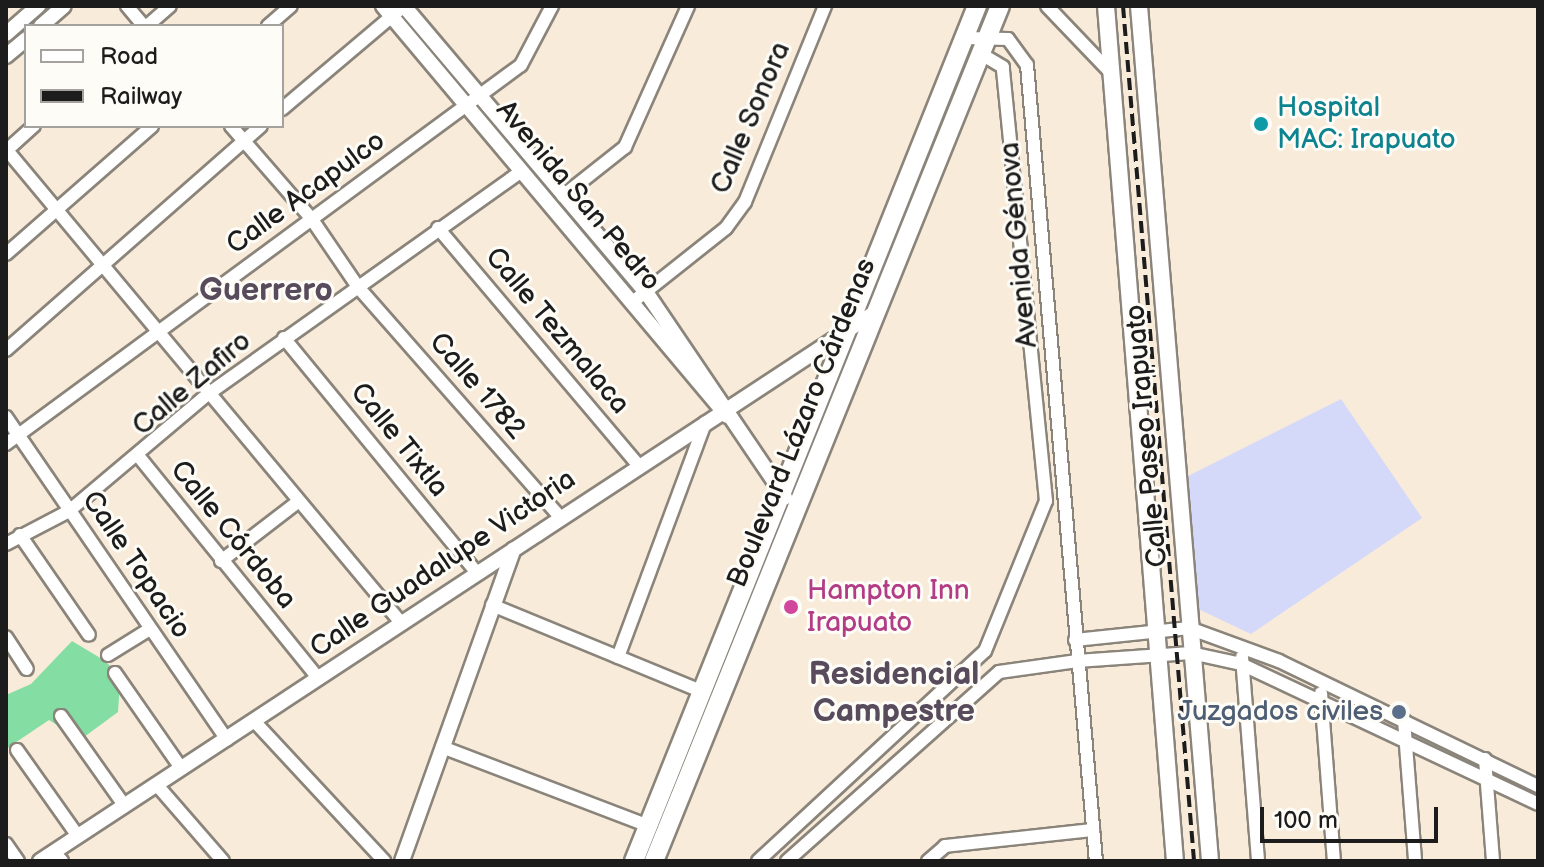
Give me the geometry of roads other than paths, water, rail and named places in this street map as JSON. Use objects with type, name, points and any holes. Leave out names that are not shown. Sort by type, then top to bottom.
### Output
[{"type":"main road","name":"Boulevard Lázaro Cárdenas","points":[[634,861],[977,6]]},
{"type":"main road","name":"Calle Paseo Irapuato","points":[[1106,6],[1175,861]]},
{"type":"main road","name":"Calle Paseo Irapuato","points":[[1139,6],[1210,861]]},
{"type":"main road","points":[[998,11],[999,37]]},
{"type":"main road","name":"Boulevard Lázaro Cárdenas","points":[[654,861],[981,54],[999,37]]},
{"type":"street","points":[[6,34],[38,6]]},
{"type":"street","points":[[43,24],[64,6]]},
{"type":"street","points":[[127,6],[144,24]]},
{"type":"street","points":[[148,24],[170,6]]},
{"type":"street","points":[[270,24],[291,6]]},
{"type":"street","points":[[284,107],[388,11],[404,6]]},
{"type":"street","name":"Avenida San Pedro","points":[[404,6],[522,171],[727,413]]},
{"type":"street","name":"Calle Acapulco","points":[[6,444],[155,331],[521,65],[552,6]]},
{"type":"street","points":[[563,196],[625,147],[688,6]]},
{"type":"street","name":"Calle Sonora","points":[[634,301],[726,228],[745,202],[825,6]]},
{"type":"street","points":[[1047,6],[1113,75]]},
{"type":"street","name":"Avenida San Pedro","points":[[388,11],[563,196],[646,292],[797,514]]},
{"type":"street","points":[[966,38],[999,37]]},
{"type":"street","name":"Avenida Génova","points":[[999,37],[1027,65],[1096,861]]},
{"type":"street","points":[[6,56],[24,41]]},
{"type":"street","name":"Avenida Génova","points":[[981,54],[1003,67],[1046,501],[985,651]]},
{"type":"street","points":[[32,128],[6,150],[402,624]]},
{"type":"street","points":[[6,254],[150,128]]},
{"type":"street","name":"Calle 1782","points":[[233,128],[311,218],[358,287],[560,517]]},
{"type":"street","points":[[6,350],[259,128]]},
{"type":"street","name":"Calle Zafiro","points":[[6,544],[69,511],[140,458],[208,394],[522,171]]},
{"type":"street","name":"Calle Tezmalaca","points":[[438,228],[638,465]]},
{"type":"street","points":[[1027,310],[1048,309]]},
{"type":"street","name":"Calle Guadalupe Victoria","points":[[40,861],[58,856],[78,836],[124,805],[255,722],[638,465],[705,423],[727,413],[877,311]]},
{"type":"street","name":"Calle Tixtla","points":[[284,338],[477,573]]},
{"type":"street","name":"Calle Topacio","points":[[6,417],[227,740]]},
{"type":"street","points":[[618,657],[705,423]]},
{"type":"street","name":"Calle Córdoba","points":[[140,458],[319,679]]},
{"type":"street","points":[[1046,501],[1063,498]]},
{"type":"street","points":[[221,561],[299,501]]},
{"type":"street","points":[[20,535],[89,635]]},
{"type":"street","points":[[402,861],[514,548]]},
{"type":"street","points":[[492,605],[703,692]]},
{"type":"street","points":[[1075,640],[1189,628],[1244,646],[1538,786]]},
{"type":"street","points":[[108,655],[150,629]]},
{"type":"street","points":[[6,637],[27,669]]},
{"type":"street","points":[[1244,646],[1241,664],[1258,861]]},
{"type":"street","points":[[758,861],[985,651],[999,672]]},
{"type":"street","points":[[787,861],[999,672],[1077,661],[1191,653],[1241,664],[1538,804]]},
{"type":"street","points":[[115,673],[181,768]]},
{"type":"street","points":[[1321,681],[1334,861]]},
{"type":"street","points":[[61,716],[124,805]]},
{"type":"street","points":[[1404,720],[1415,861]]},
{"type":"street","points":[[255,722],[384,861]]},
{"type":"street","points":[[442,747],[649,826]]},
{"type":"street","points":[[17,750],[78,836]]},
{"type":"street","points":[[1485,759],[1493,861]]},
{"type":"street","points":[[156,784],[223,861]]},
{"type":"street","points":[[928,861],[945,846],[1093,830]]},
{"type":"street","points":[[6,844],[18,861]]},
{"type":"railway","points":[[1123,6],[1194,861]]},
{"type":"place","name":"Hospital MAC: Irapuato","points":[[1261,124]]},
{"type":"place","name":"Hampton Inn Irapuato","points":[[791,607]]},
{"type":"place","name":"Juzgados civiles","points":[[1399,712]]},
{"type":"district","name":"Guerrero","points":[[266,291]]},
{"type":"district","name":"Residencial Campestre","points":[[894,694]]}]
